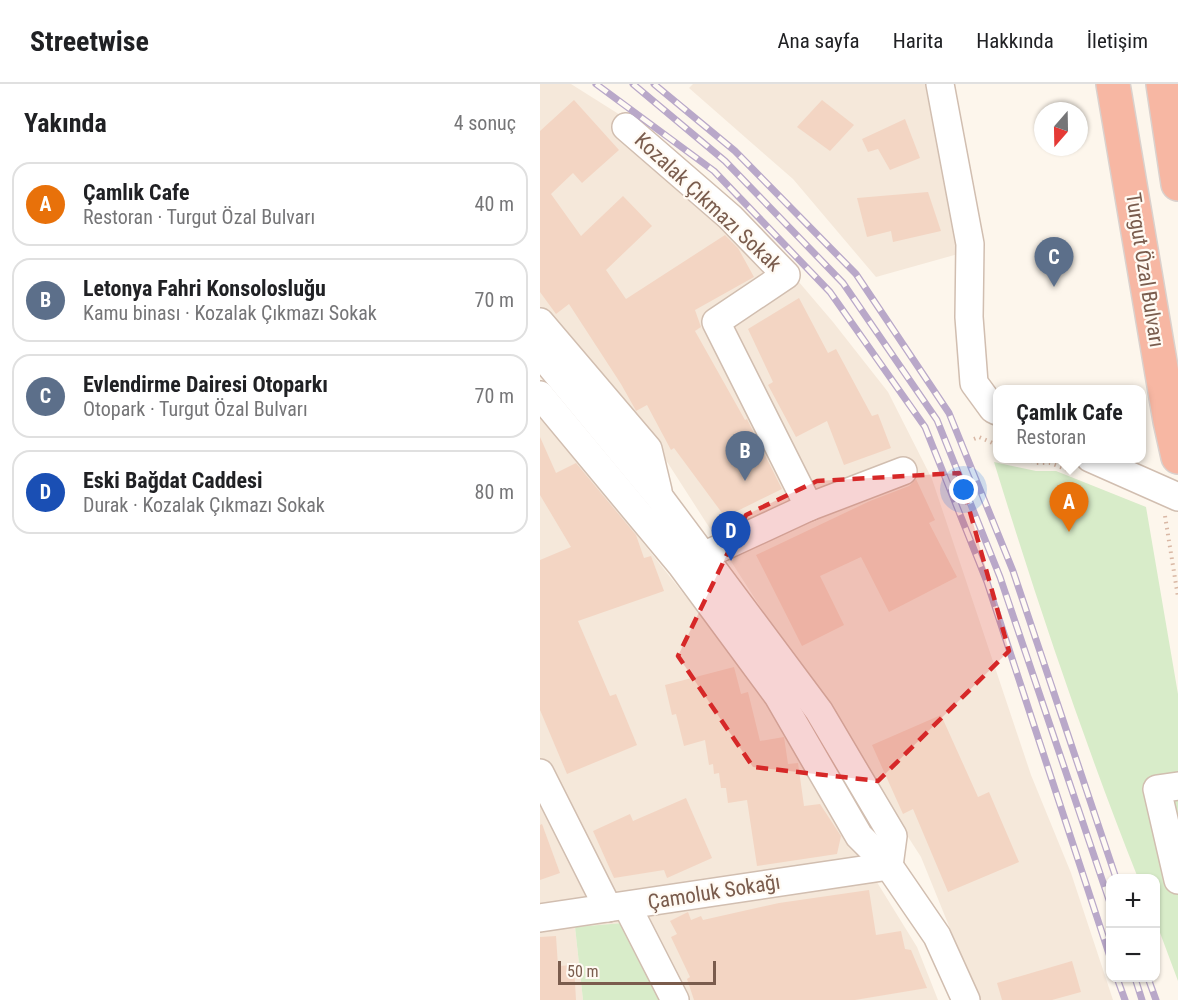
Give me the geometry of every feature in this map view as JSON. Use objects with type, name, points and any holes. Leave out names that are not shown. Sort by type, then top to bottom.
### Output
[{"type":"highway","name":"Turgut Özal Bulvarı","points":[[1113,84],[1178,457]]},
{"type":"highway","points":[[1163,84],[1178,184]]},
{"type":"street","points":[[940,84],[970,244],[969,317],[974,382],[993,409]]},
{"type":"street","name":"Kozalak Çıkmazı Sokak","points":[[626,127],[730,217],[786,275],[716,322],[808,507]]},
{"type":"street","points":[[540,322],[648,449],[660,498]]},
{"type":"street","points":[[540,353],[660,498],[693,560]]},
{"type":"street","points":[[540,395],[693,560],[819,711],[893,836],[889,866],[936,936],[966,1000]]},
{"type":"street","points":[[1097,463],[1171,506]]},
{"type":"street","points":[[693,560],[808,507],[903,471]]},
{"type":"street","points":[[540,773],[617,907],[675,1000]]},
{"type":"street","points":[[1178,786],[1157,789],[1178,880]]},
{"type":"street","name":"Çamoluk Sokağı","points":[[540,918],[889,866]]},
{"type":"path","points":[[974,439],[979,437],[993,443]]},
{"type":"path","points":[[1171,506],[1178,597]]},
{"type":"highlighted area","points":[[959,473],[1009,651],[878,781],[753,767],[678,656],[746,515],[817,481]]},
{"type":"shaded area","points":[[540,84],[571,84],[644,130],[729,200],[833,322],[888,392],[932,479],[1031,775],[1071,873],[1113,1000],[979,1000],[921,857],[637,415],[540,309]]},
{"type":"shaded area","points":[[693,84],[925,84],[958,254],[876,277],[793,179],[689,88]]},
{"type":"shaded area","points":[[540,413],[752,680],[917,947],[938,1000],[659,1000],[623,923],[575,927],[583,1000],[540,1000]]},
{"type":"green space","points":[[994,463],[1036,471],[1056,471],[1146,507],[1178,694],[1178,981],[1160,933],[1160,874],[1136,874],[1062,672]]},
{"type":"green space","points":[[623,923],[659,1000],[583,1000],[575,927]]},
{"type":"building","points":[[574,100],[619,150],[582,183],[573,173],[551,194],[581,236],[623,196],[652,226],[606,270],[626,299],[725,235],[738,248],[754,277],[695,310],[701,327],[695,331],[745,420],[747,419],[782,489],[725,517],[674,448],[671,450],[647,405],[636,411],[569,304],[556,314],[540,292],[540,131]]},
{"type":"building","points":[[822,100],[854,125],[830,151],[797,127]]},
{"type":"building","points":[[905,119],[920,158],[890,170],[878,149],[868,152],[862,139]]},
{"type":"building","points":[[928,192],[941,231],[893,242],[891,231],[867,237],[857,198]]},
{"type":"building","points":[[799,298],[828,353],[836,349],[872,416],[878,414],[891,448],[844,465],[827,421],[796,437],[768,385],[773,382],[748,329]]},
{"type":"building","points":[[540,437],[556,473],[576,463],[636,535],[644,558],[651,556],[664,591],[578,621],[610,696],[616,694],[637,745],[567,774],[540,710],[540,560],[571,547],[540,495]]},
{"type":"building","points":[[916,479],[935,520],[929,523],[957,577],[889,612],[861,557],[820,576],[844,625],[802,646],[756,555],[870,501],[909,486]]},
{"type":"building","points":[[734,667],[741,694],[748,692],[760,741],[784,737],[788,764],[798,763],[804,806],[820,804],[841,836],[837,854],[757,866],[747,800],[728,803],[726,788],[721,788],[719,773],[714,774],[713,764],[709,765],[705,740],[684,746],[676,714],[672,715],[665,685]]},
{"type":"building","points":[[941,715],[978,797],[989,792],[1019,862],[948,892],[913,809],[903,814],[872,745]]},
{"type":"building","points":[[686,798],[712,858],[667,878],[664,870],[614,878],[593,831],[630,814],[633,821]]},
{"type":"building","points":[[542,824],[560,873],[540,880],[540,825]]},
{"type":"building","points":[[869,890],[876,935],[901,931],[905,949],[911,950],[927,988],[855,1000],[694,1000],[687,979],[690,977],[671,937],[677,934],[670,921],[688,912],[691,920],[701,916],[703,920],[779,903]]},
{"type":"building","points":[[556,936],[558,966],[574,965],[576,1000],[540,1000],[540,937]]},
{"type":"building","points":[[1072,961],[1081,992],[1052,1000],[1002,1000],[997,983]]},
{"type":"railway","points":[[596,84],[714,171],[830,292],[925,427],[987,582],[1106,945]]},
{"type":"railway","points":[[633,84],[725,161],[843,283],[937,420],[1000,577],[1106,891]]},
{"type":"railway","points":[[654,84],[735,151],[856,274],[949,413],[1013,571],[1115,874]]},
{"type":"railway","points":[[1118,982],[1125,1000]]},
{"type":"railway","points":[[1136,982],[1142,1000]]},
{"type":"railway","points":[[1149,982],[1156,1000]]},
{"type":"place","name":"Evlendirme Dairesi Otoparkı","points":[[1054,287]]},
{"type":"place","name":"Letonya Fahri Konsolosluğu","points":[[745,481]]},
{"type":"place","name":"Çamlık Cafe","points":[[1069,532]]},
{"type":"place","name":"Eski Bağdat Caddesi","points":[[731,561]]}]
